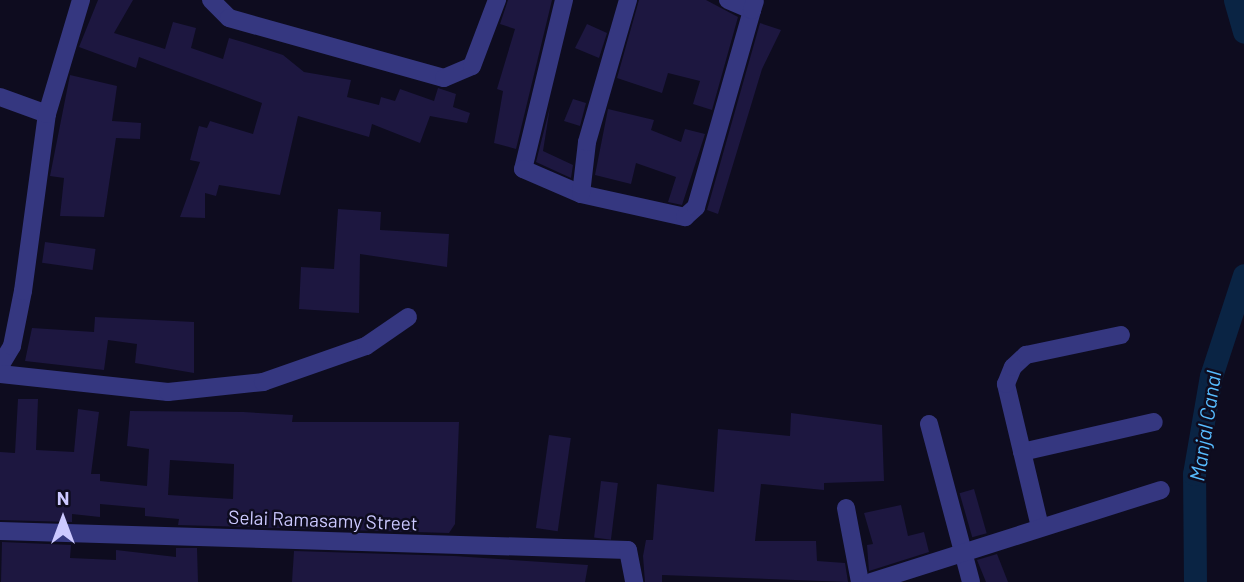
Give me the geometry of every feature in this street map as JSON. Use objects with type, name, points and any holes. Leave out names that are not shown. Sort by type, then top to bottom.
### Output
[{"type":"street","points":[[0,366],[12,346],[23,291],[47,114],[81,0]]},
{"type":"street","points":[[211,0],[229,18],[444,78],[472,66],[497,0]]},
{"type":"street","points":[[564,0],[521,160],[529,175],[582,194],[685,217],[693,213],[754,5],[728,0]]},
{"type":"street","points":[[582,194],[587,142],[628,0]]},
{"type":"street","points":[[0,97],[47,114]]},
{"type":"street","points":[[0,374],[169,392],[263,382],[366,346],[408,317]]},
{"type":"street","points":[[1040,527],[1006,384],[1013,366],[1026,355],[1121,335]]},
{"type":"street","points":[[1022,452],[1154,422]]},
{"type":"street","points":[[929,424],[960,552],[971,582]]},
{"type":"street","points":[[871,582],[1161,491]]},
{"type":"street","points":[[846,508],[860,582]]},
{"type":"street","name":"Selai Ramasamy Street","points":[[0,531],[617,549],[628,550],[634,574]]},
{"type":"building","points":[[98,0],[133,0],[114,33],[165,49],[173,22],[196,28],[191,48],[223,59],[229,38],[246,43],[283,55],[304,72],[351,80],[347,97],[379,105],[381,97],[395,101],[400,89],[434,101],[438,88],[456,94],[453,107],[470,113],[467,123],[430,116],[420,143],[372,124],[369,137],[298,116],[280,195],[219,185],[216,196],[205,193],[205,218],[180,217],[200,162],[190,160],[199,126],[207,128],[210,121],[253,134],[262,103],[139,57],[136,68],[79,47]]},
{"type":"building","points":[[508,0],[552,0],[516,149],[494,143],[503,91],[497,89],[515,29],[500,24]]},
{"type":"building","points":[[639,0],[706,0],[738,17],[712,110],[693,104],[700,81],[668,73],[662,93],[617,78]]},
{"type":"building","points":[[760,23],[781,30],[762,69],[718,214],[707,210]]},
{"type":"building","points":[[587,24],[607,33],[599,58],[575,48]]},
{"type":"building","points":[[70,75],[117,86],[112,121],[141,123],[140,139],[116,138],[104,217],[60,216],[64,178],[50,176]]},
{"type":"building","points":[[573,99],[586,103],[580,126],[564,121]]},
{"type":"building","points":[[550,107],[543,151],[573,165],[571,178],[536,162]]},
{"type":"building","points":[[608,109],[654,120],[651,130],[681,142],[685,129],[705,134],[682,205],[668,202],[676,177],[636,163],[631,184],[595,175]]},
{"type":"building","points":[[338,209],[381,212],[380,230],[449,234],[447,267],[360,254],[359,313],[299,309],[301,267],[334,269]]},
{"type":"building","points":[[45,242],[96,249],[93,270],[42,263]]},
{"type":"building","points":[[95,317],[194,322],[194,373],[135,363],[137,344],[108,340],[104,370],[25,361],[32,328],[94,332]]},
{"type":"building","points":[[18,399],[38,399],[36,450],[74,452],[78,409],[99,412],[91,474],[100,474],[100,481],[147,486],[149,449],[127,446],[130,411],[293,415],[292,422],[459,422],[455,524],[449,533],[178,525],[179,519],[145,516],[145,508],[100,504],[100,517],[72,514],[72,522],[0,520],[0,452],[15,453]],"holes":[[[170,460],[234,464],[233,499],[168,495]]]},
{"type":"building","points":[[791,413],[882,425],[884,481],[824,483],[824,490],[761,484],[755,541],[816,541],[817,561],[845,563],[848,582],[662,575],[662,582],[645,582],[643,556],[646,540],[653,540],[657,484],[714,492],[718,429],[790,436]]},
{"type":"building","points":[[549,435],[571,438],[558,531],[536,528]]},
{"type":"building","points":[[601,481],[618,483],[611,540],[594,538]]},
{"type":"building","points":[[974,489],[987,533],[972,537],[960,493]]},
{"type":"building","points":[[901,505],[908,536],[924,532],[929,552],[869,571],[867,545],[873,544],[864,513]]},
{"type":"building","points":[[2,542],[71,545],[70,558],[116,560],[116,550],[176,557],[176,548],[197,548],[198,582],[1,582]]},
{"type":"building","points":[[294,551],[454,556],[588,565],[585,582],[292,582]]},
{"type":"building","points":[[997,554],[1008,582],[986,582],[977,560]]},
{"type":"waterway","name":"Manjal Canal","points":[[1235,0],[1244,32]]},
{"type":"waterway","name":"Manjal Canal","points":[[1195,582],[1194,474],[1211,376],[1244,275]]}]
